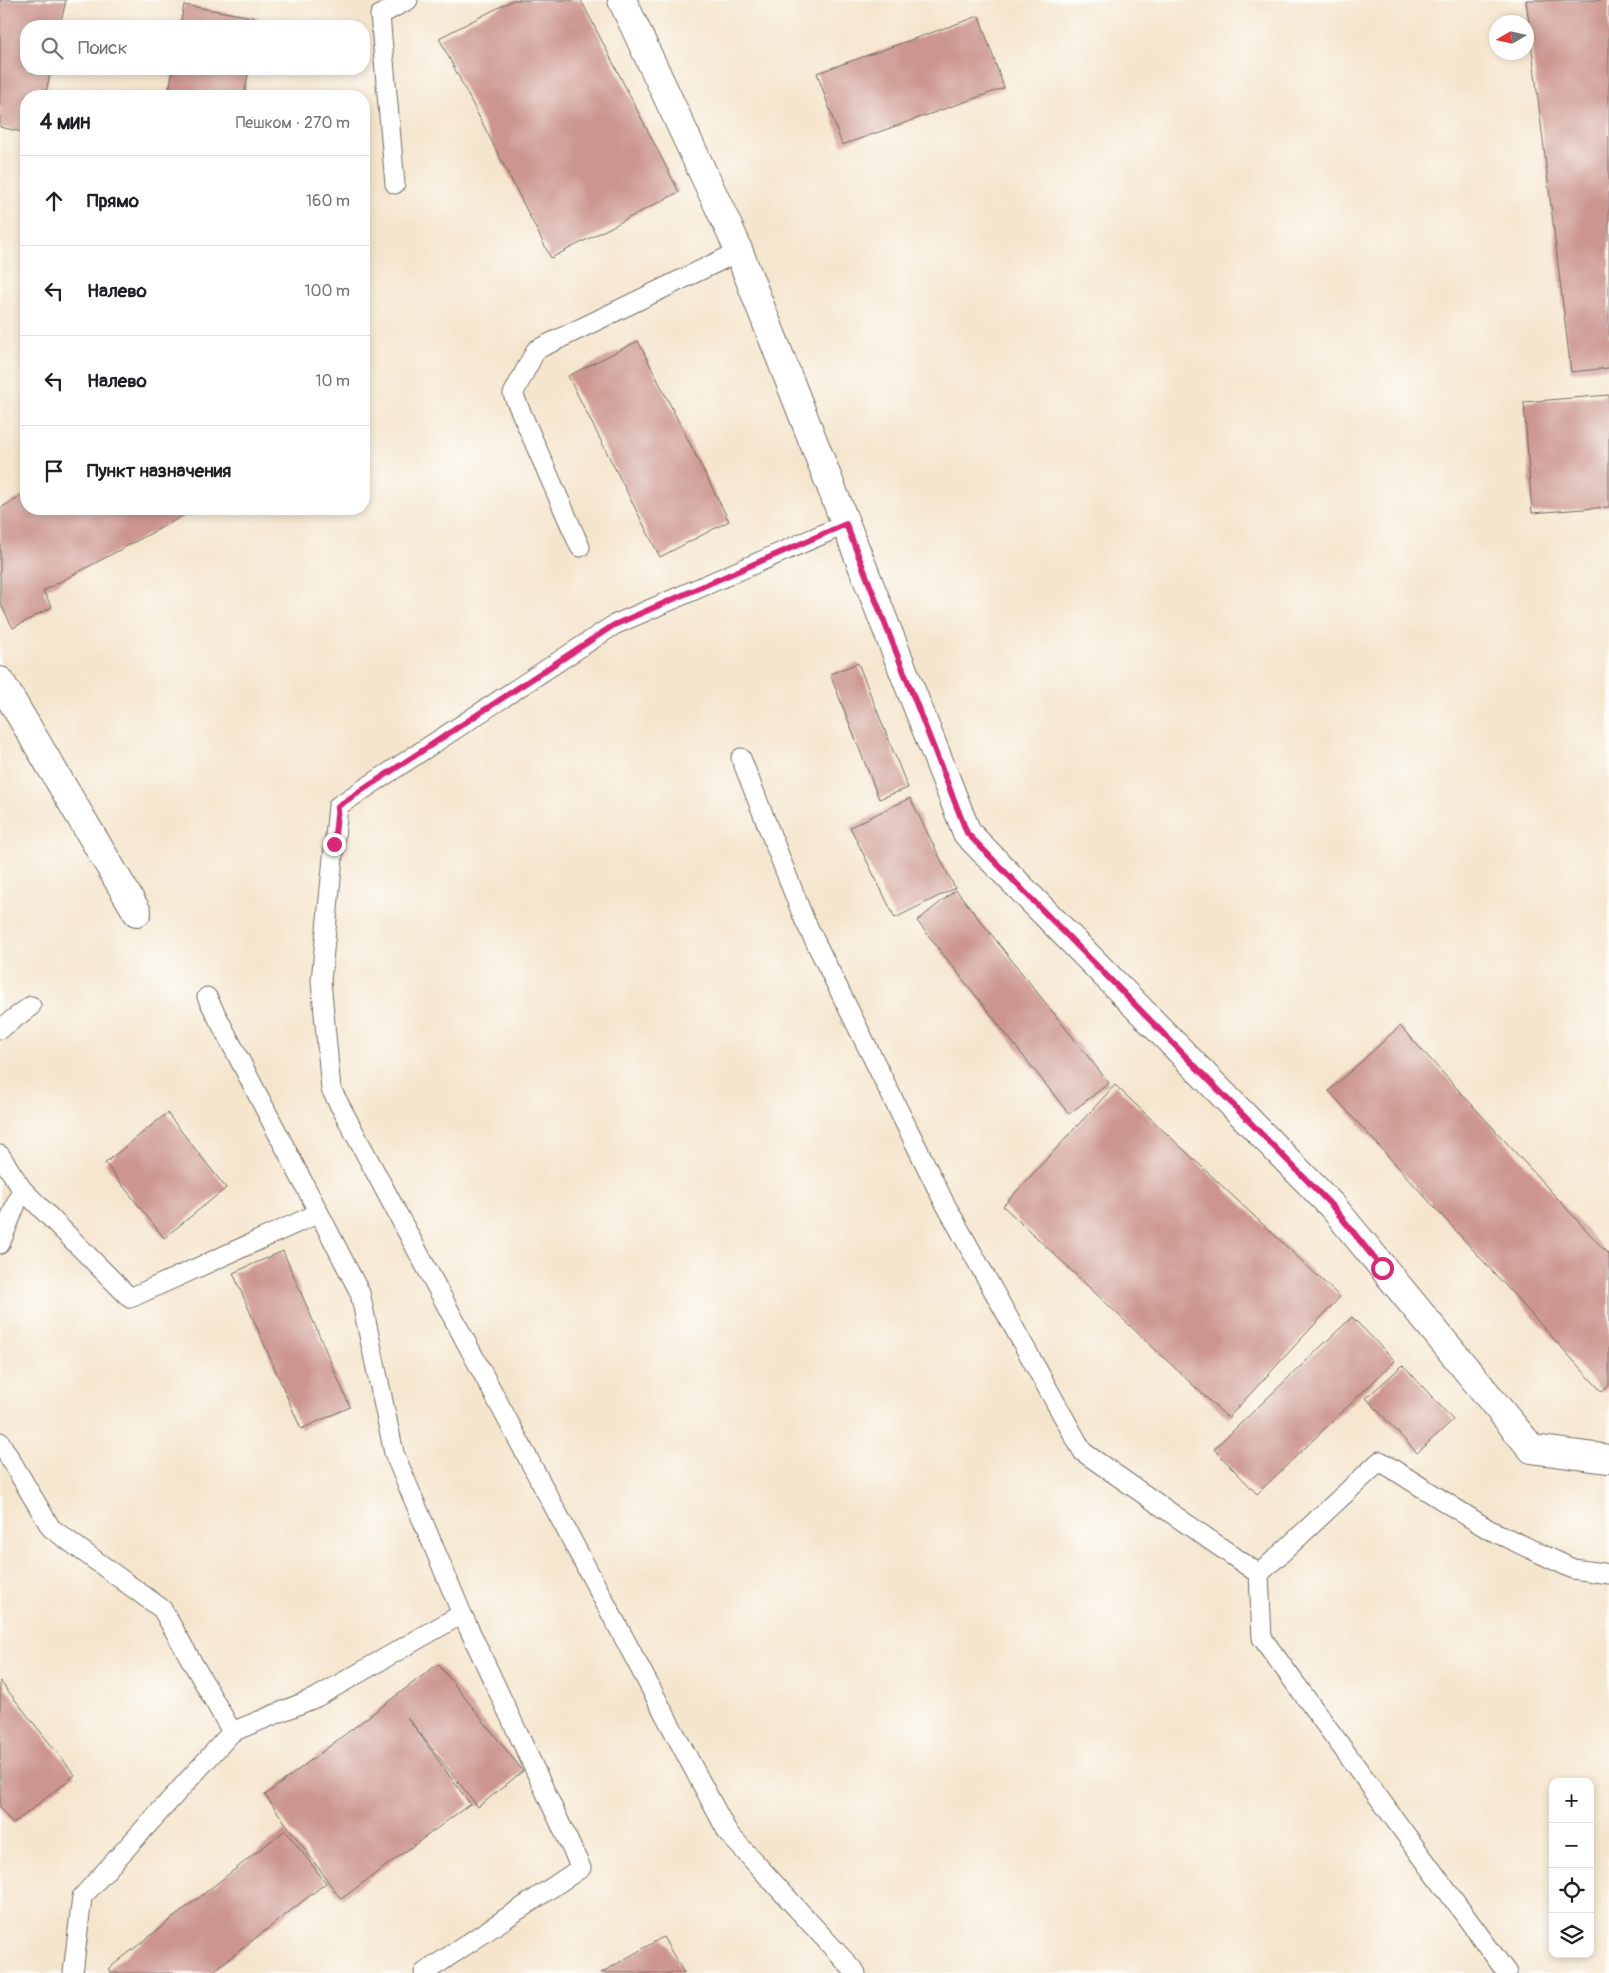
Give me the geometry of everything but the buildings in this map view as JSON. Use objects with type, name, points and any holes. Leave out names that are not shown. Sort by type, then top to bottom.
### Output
[{"type":"street","points":[[622,0],[738,252],[967,833],[1333,1207],[1532,1449],[1609,1459]]},
{"type":"street","points":[[0,681],[138,912]]},
{"type":"lane","points":[[394,184],[380,15],[408,0]]},
{"type":"lane","points":[[580,548],[513,394],[536,350],[738,252]]},
{"type":"lane","points":[[846,524],[614,625],[338,806],[321,981],[331,1089],[728,1833],[856,1973]]},
{"type":"lane","points":[[740,758],[804,919],[943,1200],[1082,1452],[1259,1574]]},
{"type":"lane","points":[[206,997],[360,1293],[394,1453],[462,1614],[580,1868],[424,1973]]},
{"type":"lane","points":[[0,1030],[31,1006]]},
{"type":"lane","points":[[0,1154],[22,1189],[130,1298],[320,1214]]},
{"type":"lane","points":[[0,1244],[22,1189]]},
{"type":"lane","points":[[0,1442],[51,1528],[162,1609],[232,1732]]},
{"type":"lane","points":[[1507,1973],[1262,1638],[1259,1574],[1380,1461],[1488,1529],[1573,1569],[1609,1574]]},
{"type":"lane","points":[[73,1973],[82,1897],[232,1732],[318,1698],[462,1614]]},
{"type":"route","points":[[334,844],[338,806],[614,625],[846,524],[967,833],[1333,1207],[1382,1268]]}]
